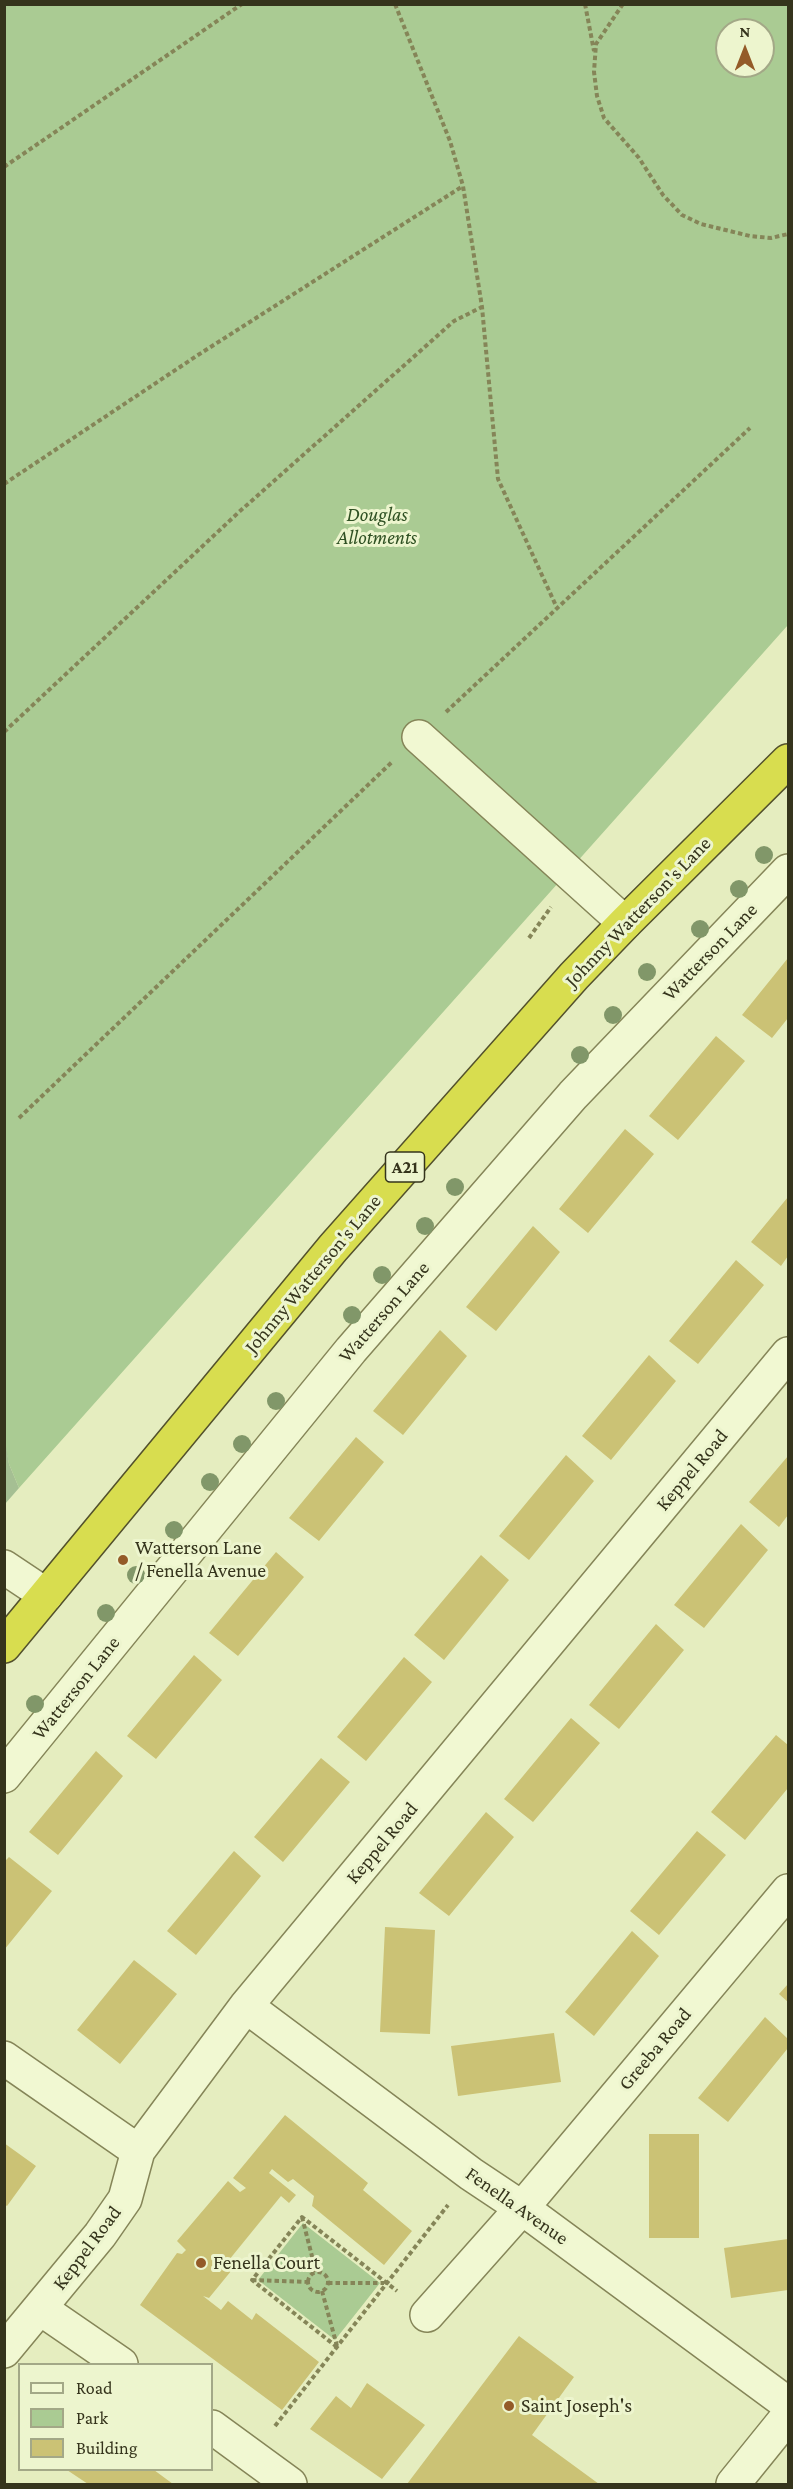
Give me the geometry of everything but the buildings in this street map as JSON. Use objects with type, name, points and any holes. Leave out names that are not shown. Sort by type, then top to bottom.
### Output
[{"type":"highway","name":"Johnny Watterson's Lane","points":[[4,1646],[333,1248],[574,976],[625,922],[789,761]]},
{"type":"street","points":[[418,737],[625,922]]},
{"type":"street","name":"Watterson Lane","points":[[4,1776],[359,1341],[573,1095],[789,871]]},
{"type":"street","name":"Keppel Road","points":[[4,2351],[100,2235],[125,2199],[138,2151],[246,2006],[789,1354]]},
{"type":"street","points":[[4,1567],[46,1595]]},
{"type":"street","name":"Greeba Road","points":[[522,2208],[789,1891]]},
{"type":"street","name":"Fenella Avenue","points":[[246,2006],[471,2174],[522,2208],[789,2404]]},
{"type":"street","points":[[4,2058],[138,2151]]},
{"type":"street","points":[[427,2315],[522,2208]]},
{"type":"street","points":[[41,2309],[120,2363]]},
{"type":"street","points":[[733,2484],[789,2416]]},
{"type":"street","points":[[213,2428],[290,2484]]},
{"type":"path","points":[[4,167],[242,4]]},
{"type":"path","points":[[395,4],[450,141],[463,186],[482,307],[498,479],[557,608]]},
{"type":"path","points":[[585,4],[592,37],[597,96],[604,118],[639,158],[663,195],[682,215],[702,224],[750,236],[771,238],[789,234]]},
{"type":"path","points":[[595,63],[596,44],[623,4]]},
{"type":"path","points":[[4,484],[198,355],[463,186]]},
{"type":"path","points":[[4,732],[257,496],[454,321],[482,307]]},
{"type":"path","points":[[19,1118],[418,737],[750,429]]},
{"type":"path","points":[[252,2455],[471,2174]]},
{"type":"path","points":[[302,2217],[427,2315]]},
{"type":"path","points":[[302,2217],[316,2272]]},
{"type":"path","points":[[252,2280],[302,2217]]},
{"type":"path","points":[[316,2272],[327,2277],[328,2283],[322,2291],[310,2289],[309,2277],[316,2272]]},
{"type":"path","points":[[252,2280],[337,2347]]},
{"type":"path","points":[[252,2280],[308,2282]]},
{"type":"path","points":[[328,2283],[387,2284]]},
{"type":"path","points":[[322,2291],[337,2347]]},
{"type":"green space","name":"Douglas Allotments","points":[[4,5],[788,5],[788,625],[19,1488],[9,1464],[4,1440]]},
{"type":"green space","points":[[5,1440],[9,1464],[19,1488],[5,1504]]},
{"type":"green space","points":[[303,2223],[380,2283],[335,2340],[258,2280]]},
{"type":"place","name":"Watterson Lane / Fenella Avenue","points":[[123,1560]]},
{"type":"place","name":"Fenella Court","points":[[201,2263]]},
{"type":"place","name":"Saint Joseph's","points":[[509,2406]]}]
